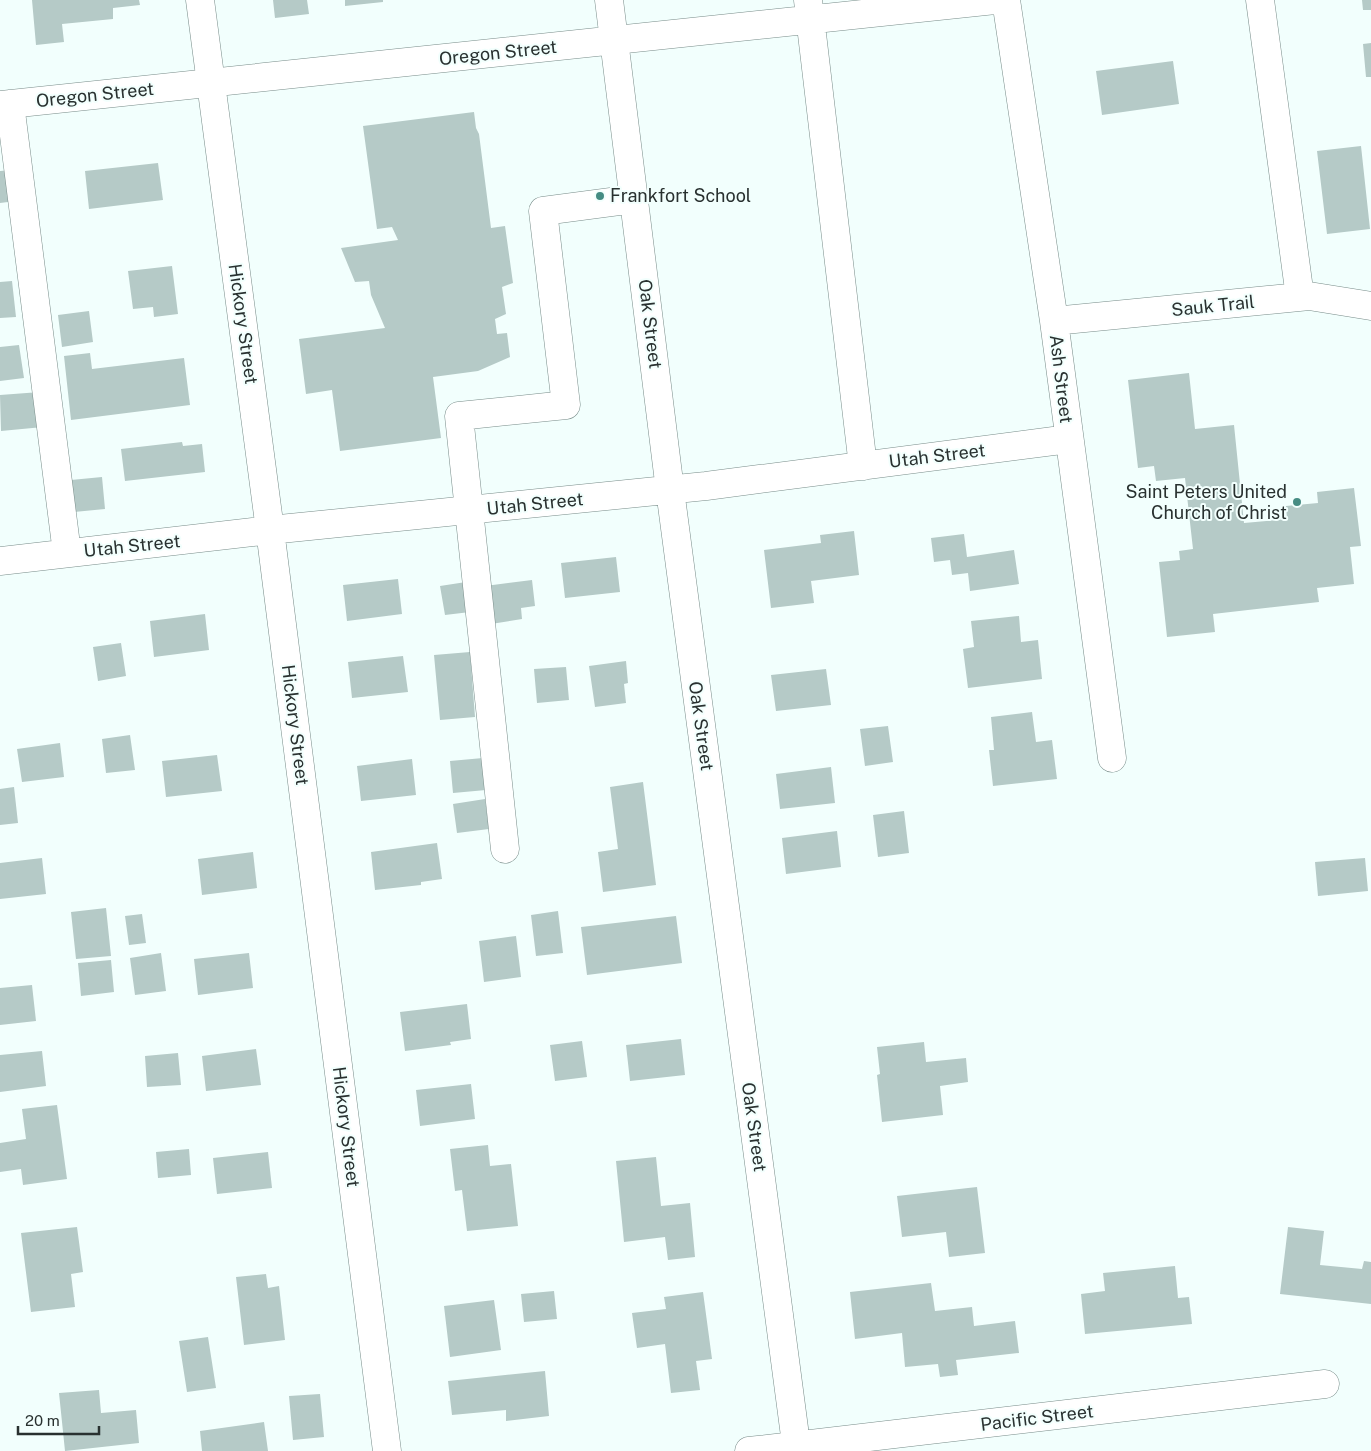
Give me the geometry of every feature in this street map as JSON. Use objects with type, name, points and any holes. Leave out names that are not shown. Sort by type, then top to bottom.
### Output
[{"type":"street","name":"Hickory Street","points":[[200,0],[270,530],[387,1451]]},
{"type":"street","name":"Oak Street","points":[[609,0],[670,490],[797,1448]]},
{"type":"street","name":"Oregon Street","points":[[5,104],[614,41],[809,10],[995,0]]},
{"type":"street","name":"Ash Street","points":[[1006,0],[1054,322],[1112,758]]},
{"type":"street","points":[[1260,0],[1300,297]]},
{"type":"street","points":[[809,10],[863,466]]},
{"type":"street","points":[[5,104],[67,553]]},
{"type":"street","points":[[505,849],[459,416],[566,405],[543,211],[634,200]]},
{"type":"street","name":"Sauk Trail","points":[[1054,322],[1309,296],[1371,306]]},
{"type":"street","name":"Utah Street","points":[[0,560],[270,530],[670,490],[1069,439]]},
{"type":"street","name":"Pacific Street","points":[[750,1451],[797,1448],[1325,1384]]},
{"type":"building","points":[[32,0],[139,0],[140,5],[113,8],[113,19],[62,24],[64,42],[36,45]]},
{"type":"building","points":[[273,0],[307,0],[309,14],[275,18]]},
{"type":"building","points":[[345,0],[383,0],[383,2],[345,6]]},
{"type":"building","points":[[1362,0],[1371,0],[1371,10],[1363,10]]},
{"type":"building","points":[[1371,43],[1371,77],[1366,77],[1363,44]]},
{"type":"building","points":[[1173,61],[1179,104],[1102,115],[1096,71]]},
{"type":"building","points":[[474,112],[476,128],[479,134],[491,228],[505,226],[513,283],[502,287],[506,314],[495,319],[497,334],[507,333],[510,357],[478,371],[433,377],[441,438],[340,451],[332,390],[306,394],[299,339],[385,328],[371,295],[369,281],[355,282],[341,248],[398,240],[392,227],[377,229],[363,126]]},
{"type":"building","points":[[1361,146],[1370,229],[1327,234],[1317,151]]},
{"type":"building","points":[[158,163],[163,200],[89,209],[85,171]]},
{"type":"building","points":[[12,170],[16,201],[0,203],[0,171]]},
{"type":"building","points":[[172,266],[178,314],[154,317],[153,307],[133,309],[128,271]]},
{"type":"building","points":[[12,281],[16,317],[0,318],[0,282]]},
{"type":"building","points":[[89,311],[93,342],[62,347],[58,315]]},
{"type":"building","points":[[19,345],[24,378],[0,381],[0,347]]},
{"type":"building","points":[[90,353],[92,369],[184,358],[190,405],[71,420],[64,356]]},
{"type":"building","points":[[1189,373],[1195,429],[1234,425],[1244,523],[1287,519],[1286,506],[1318,503],[1317,492],[1354,488],[1361,546],[1350,547],[1354,584],[1317,588],[1319,602],[1213,614],[1215,632],[1167,637],[1159,562],[1180,560],[1179,551],[1193,549],[1185,478],[1156,481],[1154,466],[1138,468],[1128,380]]},
{"type":"building","points":[[40,392],[43,427],[1,431],[0,395]]},
{"type":"building","points":[[182,442],[183,446],[202,444],[205,472],[125,481],[121,449]]},
{"type":"building","points":[[102,477],[105,509],[74,512],[71,480]]},
{"type":"building","points":[[854,531],[859,575],[811,581],[814,603],[771,608],[764,550],[821,543],[820,535]]},
{"type":"building","points":[[964,534],[967,557],[1014,550],[1019,584],[970,591],[968,573],[952,575],[950,560],[934,562],[931,538]]},
{"type":"building","points":[[616,557],[620,592],[565,598],[561,563]]},
{"type":"building","points":[[398,579],[402,614],[347,621],[343,585]]},
{"type":"building","points":[[532,580],[535,606],[521,608],[522,619],[491,624],[485,586]]},
{"type":"building","points":[[466,582],[470,612],[445,615],[440,586]]},
{"type":"building","points":[[205,614],[209,650],[154,657],[150,621]]},
{"type":"building","points":[[1019,616],[1021,642],[1038,640],[1042,679],[968,688],[963,649],[974,647],[971,621]]},
{"type":"building","points":[[121,643],[126,676],[98,681],[93,647]]},
{"type":"building","points":[[470,652],[475,717],[440,720],[434,655]]},
{"type":"building","points":[[403,656],[408,692],[352,698],[348,662]]},
{"type":"building","points":[[626,661],[628,683],[624,684],[626,703],[595,707],[589,666]]},
{"type":"building","points":[[566,667],[569,700],[537,703],[534,669]]},
{"type":"building","points":[[826,669],[831,705],[776,711],[771,675]]},
{"type":"building","points":[[1032,712],[1036,742],[1052,740],[1057,779],[993,786],[989,750],[994,750],[991,717]]},
{"type":"building","points":[[888,726],[893,762],[865,766],[860,729]]},
{"type":"building","points":[[130,735],[135,770],[106,773],[102,739]]},
{"type":"building","points":[[60,743],[64,777],[22,782],[17,749]]},
{"type":"building","points":[[217,755],[222,791],[166,797],[162,761]]},
{"type":"building","points":[[483,758],[486,790],[453,793],[450,761]]},
{"type":"building","points":[[412,759],[416,795],[361,801],[357,766]]},
{"type":"building","points":[[831,767],[835,803],[780,809],[776,774]]},
{"type":"building","points":[[643,782],[656,885],[603,892],[598,852],[618,849],[610,787]]},
{"type":"building","points":[[14,787],[18,823],[0,825],[0,789]]},
{"type":"building","points":[[485,799],[489,829],[457,833],[453,804]]},
{"type":"building","points":[[904,811],[909,853],[878,857],[873,815]]},
{"type":"building","points":[[837,831],[841,867],[786,874],[782,838]]},
{"type":"building","points":[[437,843],[442,879],[421,882],[421,885],[375,890],[371,852]]},
{"type":"building","points":[[253,852],[257,888],[202,895],[198,859]]},
{"type":"building","points":[[42,858],[46,894],[0,899],[0,863]]},
{"type":"building","points":[[1365,858],[1368,891],[1318,896],[1315,862]]},
{"type":"building","points":[[106,908],[111,956],[76,959],[71,912]]},
{"type":"building","points":[[558,911],[563,953],[536,956],[531,915]]},
{"type":"building","points":[[142,914],[146,943],[129,945],[125,916]]},
{"type":"building","points":[[676,916],[682,963],[587,975],[581,927]]},
{"type":"building","points":[[516,936],[521,977],[484,982],[479,941]]},
{"type":"building","points":[[161,953],[166,991],[135,995],[130,958]]},
{"type":"building","points":[[249,953],[253,988],[198,995],[194,959]]},
{"type":"building","points":[[111,960],[114,992],[81,996],[78,963]]},
{"type":"building","points":[[32,985],[36,1021],[0,1025],[0,988]]},
{"type":"building","points":[[467,1004],[471,1039],[450,1042],[451,1045],[405,1051],[400,1012]]},
{"type":"building","points":[[681,1039],[685,1075],[630,1081],[626,1045]]},
{"type":"building","points":[[582,1041],[587,1077],[555,1081],[550,1045]]},
{"type":"building","points":[[924,1042],[926,1062],[966,1058],[968,1082],[940,1086],[943,1115],[882,1122],[877,1075],[880,1074],[877,1047]]},
{"type":"building","points":[[256,1049],[261,1085],[206,1091],[202,1056]]},
{"type":"building","points":[[42,1051],[46,1086],[0,1092],[0,1055]]},
{"type":"building","points":[[178,1053],[181,1085],[147,1087],[145,1056]]},
{"type":"building","points":[[471,1084],[475,1119],[420,1126],[416,1090]]},
{"type":"building","points":[[57,1105],[67,1179],[23,1185],[21,1169],[0,1172],[0,1143],[26,1139],[22,1109]]},
{"type":"building","points":[[488,1145],[490,1166],[511,1164],[518,1226],[467,1231],[462,1190],[455,1191],[450,1149]]},
{"type":"building","points":[[189,1149],[191,1175],[158,1178],[156,1152]]},
{"type":"building","points":[[268,1152],[272,1188],[217,1194],[213,1158]]},
{"type":"building","points":[[656,1157],[661,1206],[690,1203],[695,1257],[668,1260],[665,1237],[624,1242],[616,1161]]},
{"type":"building","points":[[977,1187],[985,1253],[949,1257],[946,1232],[902,1237],[897,1196]]},
{"type":"building","points":[[77,1227],[83,1272],[71,1274],[75,1307],[31,1312],[21,1233]]},
{"type":"building","points":[[1288,1227],[1324,1231],[1320,1265],[1362,1269],[1364,1261],[1371,1262],[1371,1304],[1280,1294]]},
{"type":"building","points":[[1175,1266],[1178,1298],[1189,1297],[1192,1324],[1085,1334],[1081,1294],[1105,1291],[1103,1273]]},
{"type":"building","points":[[266,1274],[268,1288],[279,1286],[285,1340],[244,1345],[236,1277]]},
{"type":"building","points":[[931,1283],[935,1311],[972,1307],[974,1326],[1015,1321],[1019,1353],[956,1360],[958,1375],[940,1377],[938,1364],[905,1367],[902,1333],[855,1339],[850,1292]]},
{"type":"building","points":[[554,1291],[557,1319],[524,1322],[521,1294]]},
{"type":"building","points":[[703,1292],[712,1359],[696,1361],[700,1390],[671,1393],[665,1344],[637,1348],[632,1313],[666,1309],[664,1297]]},
{"type":"building","points":[[494,1300],[501,1350],[450,1357],[444,1306]]},
{"type":"building","points":[[208,1337],[216,1388],[187,1392],[179,1341]]},
{"type":"building","points":[[545,1371],[549,1416],[506,1421],[506,1410],[452,1415],[448,1381]]},
{"type":"building","points":[[99,1390],[101,1413],[136,1410],[139,1443],[65,1451],[59,1393]]},
{"type":"building","points":[[320,1394],[324,1437],[293,1440],[289,1396]]},
{"type":"building","points":[[264,1422],[268,1451],[202,1451],[200,1431]]},
{"type":"place","name":"Frankfort School","points":[[600,196]]},
{"type":"place","name":"Saint Peters United Church of Christ","points":[[1297,502]]}]
